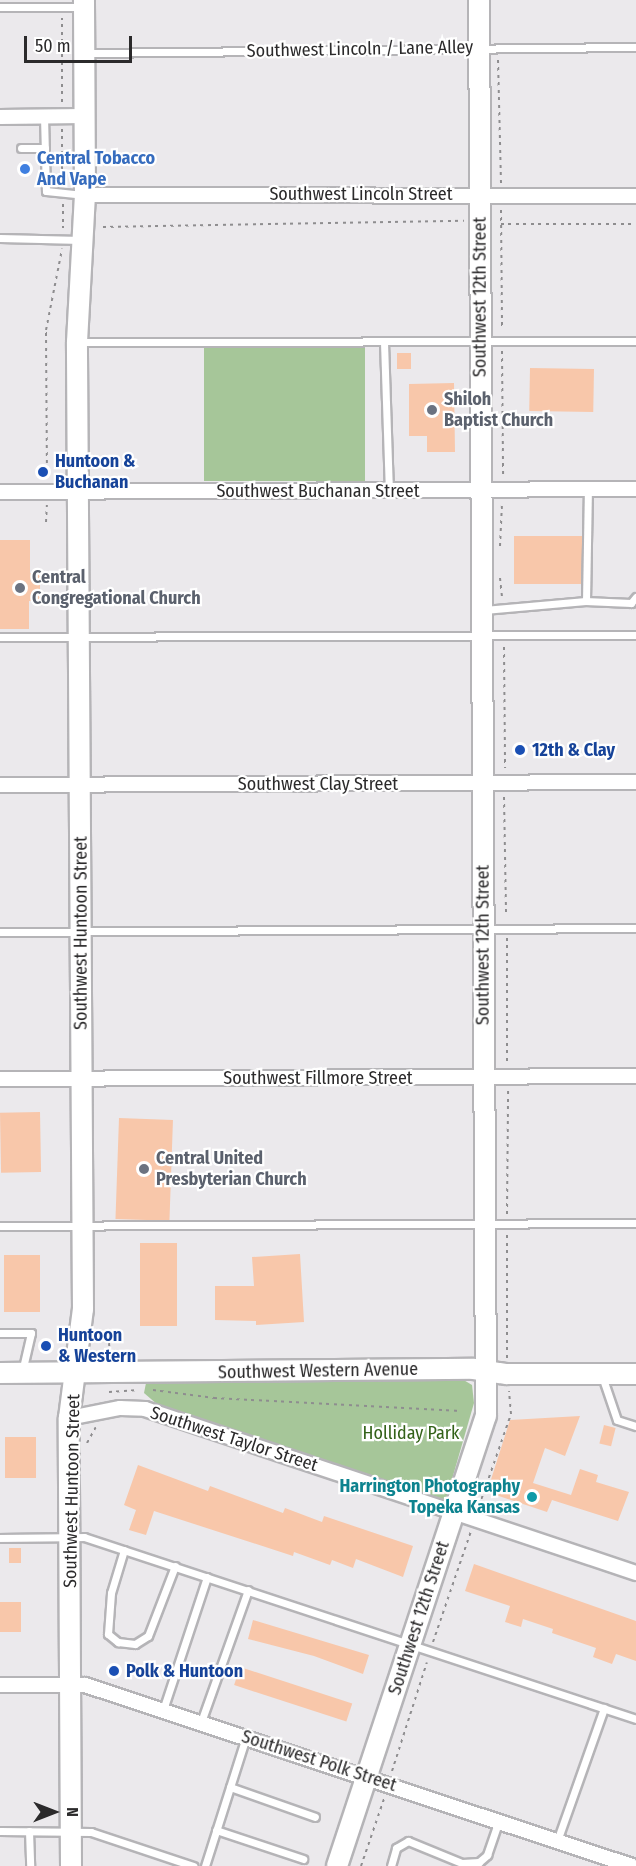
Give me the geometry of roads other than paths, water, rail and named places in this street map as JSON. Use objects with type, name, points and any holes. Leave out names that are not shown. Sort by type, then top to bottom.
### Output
[{"type":"main road","name":"Southwest 12th Street","points":[[337,1866],[486,1416],[480,195],[488,48],[479,0]]},
{"type":"main road","name":"Southwest Huntoon Street","points":[[71,1866],[69,1418],[82,1309],[77,342],[73,240],[85,195],[84,3]]},
{"type":"main road","name":"Southwest Western Avenue","points":[[0,1373],[75,1374],[109,1383],[474,1369],[485,1373],[636,1374]]},
{"type":"street","points":[[0,117],[84,116]]},
{"type":"street","name":"Southwest Lincoln Street","points":[[85,195],[636,196]]},
{"type":"street","name":"Southwest Buchanan Street","points":[[0,492],[636,489]]},
{"type":"street","name":"Southwest Clay Street","points":[[0,785],[636,782]]},
{"type":"street","name":"Southwest Fillmore Street","points":[[0,1079],[636,1076]]},
{"type":"street","name":"Southwest Taylor Street","points":[[69,1418],[103,1412],[145,1409],[636,1573]]},
{"type":"street","name":"Southwest Polk Street","points":[[0,1685],[85,1685],[499,1821],[609,1862],[632,1866]]},
{"type":"lane","points":[[0,7],[62,7],[84,3]]},
{"type":"lane","name":"Southwest Lincoln / Lane Alley","points":[[84,53],[636,47]]},
{"type":"lane","points":[[44,116],[46,191],[63,195],[85,195]]},
{"type":"lane","points":[[21,148],[45,148]]},
{"type":"lane","points":[[0,238],[73,240]]},
{"type":"lane","points":[[77,342],[636,341]]},
{"type":"lane","points":[[384,342],[389,491]]},
{"type":"lane","points":[[585,602],[589,594],[588,489]]},
{"type":"lane","points":[[482,610],[585,602],[631,603],[636,597]]},
{"type":"lane","points":[[0,637],[636,635]]},
{"type":"lane","points":[[0,932],[636,928]]},
{"type":"lane","points":[[0,1226],[636,1223]]},
{"type":"lane","points":[[0,1332],[31,1333],[21,1372]]},
{"type":"lane","points":[[601,1374],[617,1420],[636,1426]]},
{"type":"lane","points":[[0,1538],[84,1537],[411,1642],[636,1719]]},
{"type":"lane","points":[[124,1550],[111,1593],[108,1634],[118,1642],[135,1644],[148,1636],[175,1566]]},
{"type":"lane","points":[[163,1710],[207,1577]]},
{"type":"lane","points":[[201,1722],[248,1590]]},
{"type":"lane","points":[[556,1841],[604,1708]]},
{"type":"lane","points":[[205,1866],[246,1737]]},
{"type":"lane","points":[[230,1787],[315,1817]]},
{"type":"lane","points":[[485,1866],[499,1821]]},
{"type":"lane","points":[[216,1830],[303,1859]]},
{"type":"lane","points":[[0,1831],[92,1832],[194,1866]]},
{"type":"lane","points":[[29,1831],[30,1866]]},
{"type":"lane","points":[[391,1866],[396,1848],[408,1842],[462,1863],[479,1862],[488,1855]]},
{"type":"place","name":"Central Tobacco And Vape","points":[[25,169]]},
{"type":"place","name":"Shiloh Baptist Church","points":[[432,410]]},
{"type":"place","name":"Huntoon & Buchanan","points":[[43,472]]},
{"type":"place","name":"Central Congregational Church","points":[[20,588]]},
{"type":"place","name":"12th & Clay","points":[[520,750]]},
{"type":"place","name":"Central United Presbyterian Church","points":[[144,1169]]},
{"type":"place","name":"Huntoon & Western","points":[[46,1346]]},
{"type":"place","name":"Harrington Photography Topeka Kansas","points":[[532,1497]]},
{"type":"place","name":"Polk & Huntoon","points":[[114,1671]]},
{"type":"park label","name":"Holliday Park","points":[[411,1433]]}]
